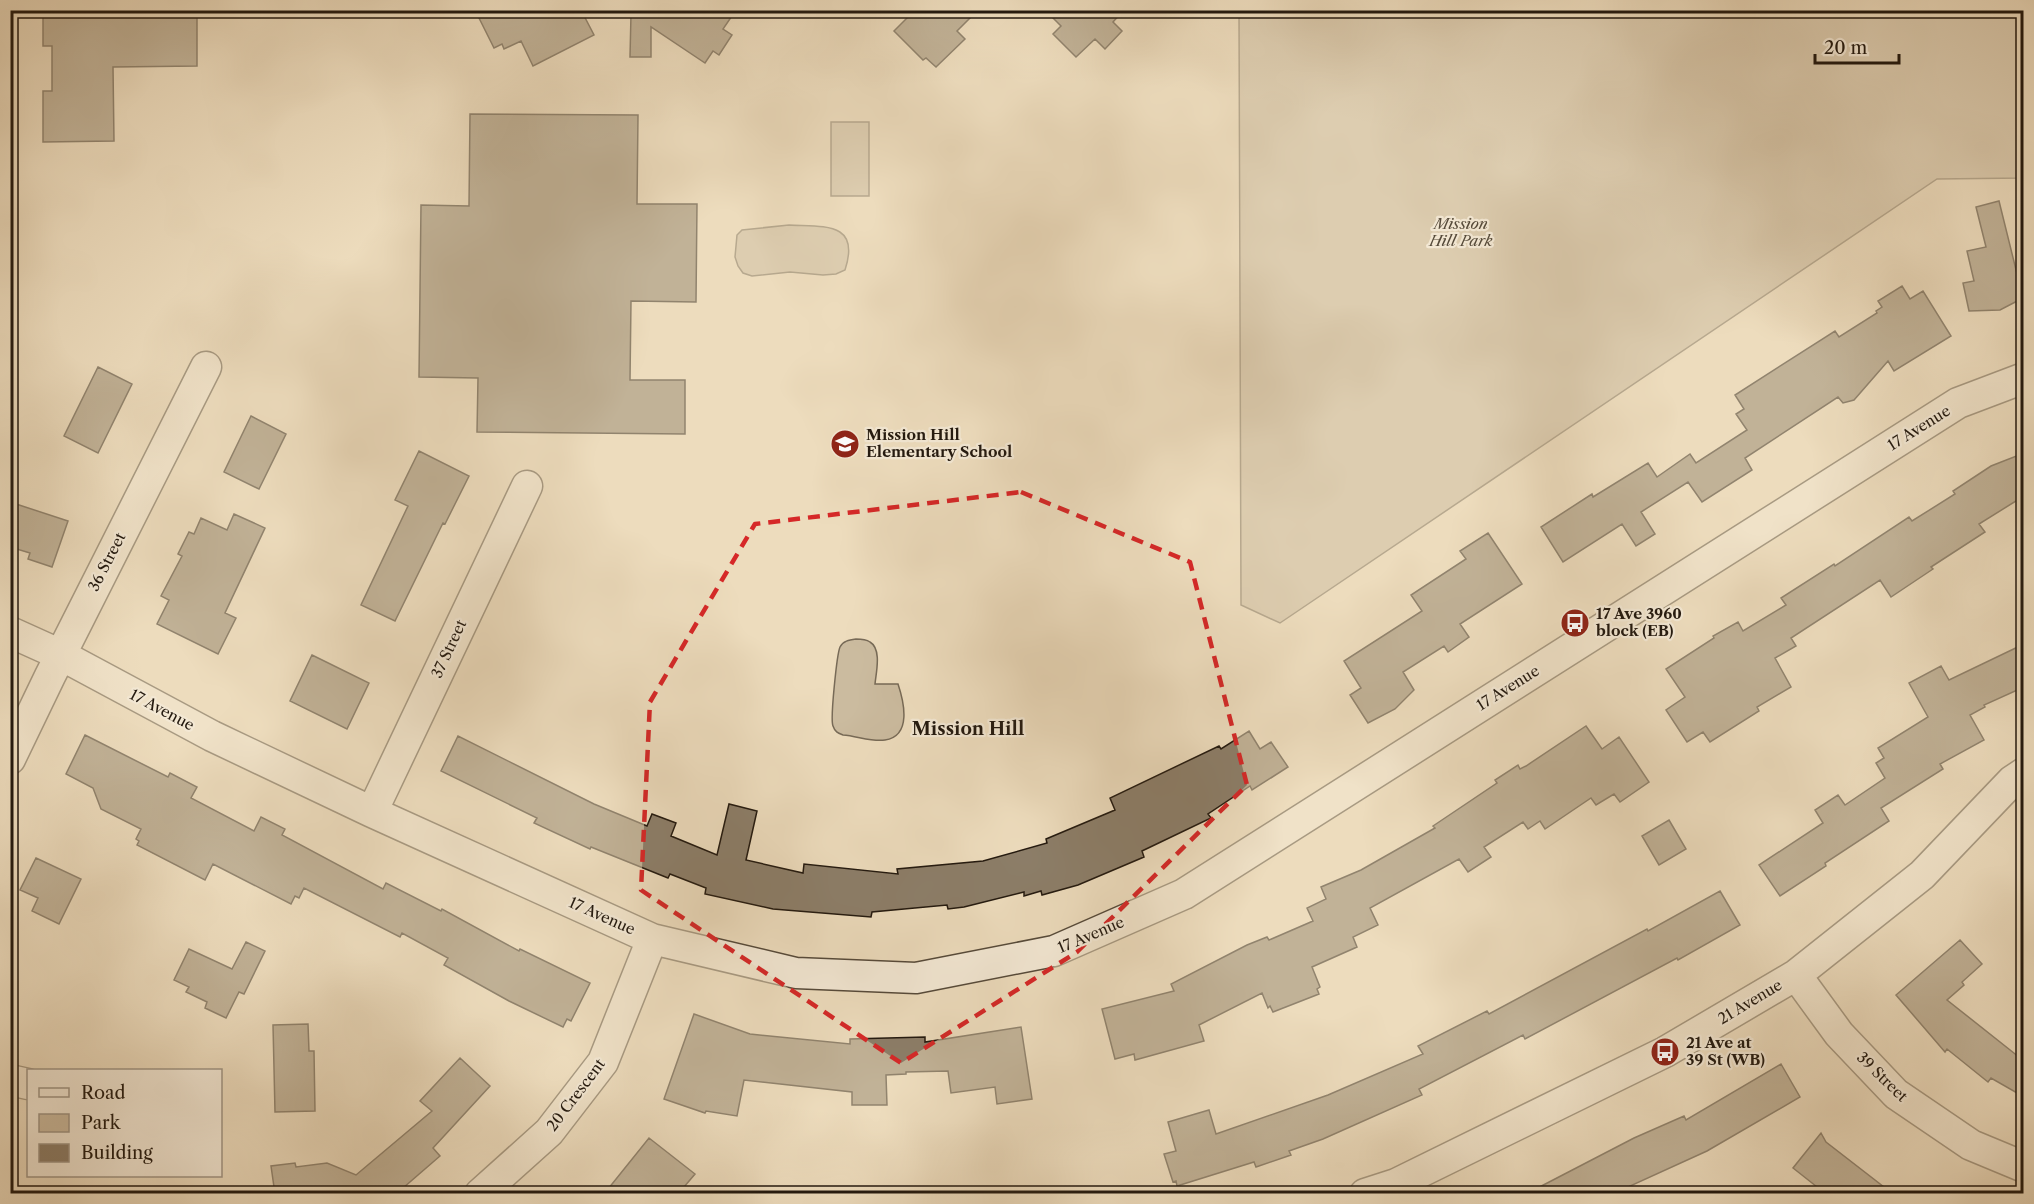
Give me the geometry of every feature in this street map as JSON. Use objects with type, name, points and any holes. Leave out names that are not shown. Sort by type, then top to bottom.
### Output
[{"type":"street","name":"36 Street","points":[[10,759],[206,367]]},
{"type":"street","name":"17 Avenue","points":[[10,632],[61,654],[212,736],[372,812],[652,939],[796,973],[916,978],[1054,951],[1184,894],[1958,403],[2024,378]]},
{"type":"street","name":"37 Street","points":[[372,812],[526,486]]},
{"type":"street","name":"21 Avenue","points":[[1365,1194],[1396,1184],[1665,1052],[1796,975],[1922,875],[2012,781],[2024,773]]},
{"type":"street","name":"20 Crescent","points":[[480,1194],[549,1132],[603,1062],[652,939]]},
{"type":"street","name":"39 Street","points":[[1796,975],[1839,1034],[1896,1094],[1971,1145],[2024,1167]]},
{"type":"street","points":[[10,1080],[27,1084]]},
{"type":"highlighted area","points":[[1021,492],[1190,562],[1247,785],[1077,952],[901,1063],[641,890],[650,702],[755,524]]},
{"type":"green space","name":"Mission Hill Park","points":[[1239,11],[2023,11],[2023,178],[1937,179],[1280,623],[1241,605]]},
{"type":"green space","points":[[831,122],[869,122],[869,196],[831,196]]},
{"type":"green space","points":[[789,225],[826,227],[843,235],[848,243],[849,254],[845,270],[836,274],[823,275],[790,272],[752,276],[743,273],[735,257],[737,235],[742,230]]},
{"type":"green space","points":[[856,639],[874,645],[877,655],[875,684],[898,684],[904,717],[903,725],[894,737],[875,740],[843,735],[833,726],[834,686],[840,647],[849,640]]},
{"type":"building","points":[[43,10],[197,10],[197,66],[113,67],[114,141],[43,142],[43,91],[52,91],[52,46],[43,46]]},
{"type":"building","points":[[475,10],[581,10],[594,35],[533,66],[521,41],[504,49],[502,44],[494,48]]},
{"type":"building","points":[[625,10],[736,10],[723,29],[732,35],[719,55],[713,51],[705,63],[651,27],[651,57],[630,57],[631,14]]},
{"type":"building","points":[[915,10],[978,10],[957,31],[965,39],[936,67],[926,58],[923,60],[894,31]]},
{"type":"building","points":[[1045,10],[1124,10],[1113,22],[1122,31],[1105,49],[1095,39],[1076,57],[1053,34],[1061,26]]},
{"type":"building","points":[[470,114],[638,115],[637,204],[697,204],[696,302],[631,301],[630,380],[685,380],[685,434],[477,432],[478,378],[419,377],[421,205],[469,206]]},
{"type":"building","points":[[1999,201],[2023,298],[2000,310],[1969,311],[1963,283],[1974,281],[1967,251],[1986,247],[1976,207]]},
{"type":"building","points":[[1902,286],[1910,299],[1923,291],[1951,336],[1894,371],[1888,361],[1854,400],[1843,403],[1838,397],[1745,458],[1752,470],[1702,502],[1688,482],[1641,512],[1655,534],[1636,546],[1622,524],[1563,562],[1541,527],[1592,494],[1593,497],[1648,463],[1657,477],[1690,454],[1696,463],[1747,430],[1736,414],[1744,409],[1735,395],[1835,331],[1839,337],[1877,313],[1876,311],[1882,307],[1878,301]]},
{"type":"building","points":[[98,367],[132,384],[98,453],[64,436]]},
{"type":"building","points":[[251,416],[286,434],[259,489],[224,472]]},
{"type":"building","points":[[419,451],[469,476],[395,621],[361,605],[408,506],[395,500]]},
{"type":"building","points":[[2024,453],[2024,496],[1979,524],[1985,532],[1931,567],[1933,569],[1891,597],[1880,580],[1791,638],[1796,646],[1775,658],[1791,687],[1757,707],[1759,711],[1710,742],[1703,732],[1687,742],[1666,710],[1685,697],[1666,669],[1714,638],[1713,636],[1738,622],[1743,631],[1786,605],[1781,598],[1834,564],[1835,566],[1909,517],[1912,521],[1955,494],[1953,491],[1991,466]]},
{"type":"building","points":[[10,502],[68,521],[52,567],[28,559],[30,553],[10,547]]},
{"type":"building","points":[[234,514],[265,528],[225,613],[236,618],[218,654],[157,624],[169,600],[161,596],[182,556],[178,554],[189,532],[194,534],[201,518],[227,530]]},
{"type":"building","points":[[1488,533],[1522,584],[1460,624],[1469,637],[1448,652],[1444,646],[1403,672],[1414,690],[1395,709],[1368,723],[1350,695],[1361,688],[1344,661],[1422,611],[1411,595],[1466,559],[1460,551]]},
{"type":"building","points":[[2024,644],[2024,687],[1984,705],[1985,707],[1970,715],[1984,740],[1940,764],[1943,769],[1881,808],[1889,821],[1780,896],[1759,865],[1823,823],[1815,810],[1838,795],[1845,805],[1885,778],[1876,763],[1884,758],[1878,748],[1928,717],[1909,683],[1941,666],[1949,680]]},
{"type":"building","points":[[312,655],[369,683],[347,729],[290,701]]},
{"type":"building","points":[[1586,726],[1602,749],[1619,737],[1649,782],[1620,802],[1614,794],[1596,805],[1591,798],[1545,829],[1540,821],[1528,829],[1523,822],[1484,847],[1491,857],[1468,872],[1459,859],[1370,908],[1378,925],[1353,937],[1357,947],[1312,967],[1320,987],[1317,989],[1319,994],[1273,1012],[1270,1006],[1268,1008],[1262,993],[1199,1025],[1204,1041],[1135,1060],[1134,1054],[1115,1059],[1102,1009],[1174,991],[1171,984],[1247,945],[1267,937],[1269,940],[1313,921],[1307,908],[1326,899],[1321,887],[1361,870],[1435,828],[1433,826],[1497,783],[1495,780],[1518,765],[1520,769],[1526,766]]},
{"type":"building","points":[[1249,731],[1260,749],[1271,742],[1288,767],[1252,790],[1250,786],[1208,814],[1211,818],[1142,851],[1144,857],[1078,885],[1042,895],[1041,891],[1024,896],[1024,892],[964,907],[948,909],[947,905],[872,912],[871,917],[773,909],[705,894],[706,888],[670,874],[668,878],[591,847],[590,849],[534,823],[537,818],[441,771],[458,736],[594,804],[647,826],[652,814],[676,823],[671,836],[717,855],[729,804],[757,811],[746,860],[803,873],[804,864],[898,874],[897,869],[983,861],[1047,843],[1046,839],[1115,810],[1110,798],[1219,746],[1221,749]]},
{"type":"building","points":[[85,735],[168,777],[170,773],[197,787],[191,798],[254,831],[261,817],[285,829],[282,835],[383,889],[386,883],[441,911],[442,909],[519,951],[520,949],[590,983],[571,1021],[567,1019],[563,1027],[509,1001],[444,965],[448,958],[402,933],[400,937],[304,888],[299,898],[295,896],[291,904],[213,864],[205,880],[137,845],[139,841],[136,839],[141,829],[101,809],[93,788],[66,774]]},
{"type":"building","points":[[1669,820],[1686,849],[1659,865],[1642,836]]},
{"type":"building","points":[[36,858],[81,879],[59,924],[32,911],[38,898],[20,890]]},
{"type":"building","points":[[1720,891],[1740,925],[1678,960],[1677,958],[1525,1039],[1523,1035],[1419,1089],[1422,1095],[1323,1139],[1289,1151],[1291,1155],[1256,1167],[1254,1162],[1177,1186],[1176,1181],[1173,1182],[1164,1154],[1176,1151],[1168,1122],[1209,1110],[1216,1134],[1328,1095],[1423,1054],[1418,1046],[1487,1011],[1489,1014]]},
{"type":"building","points":[[1960,940],[1982,964],[1947,1000],[2024,1061],[2024,1097],[1991,1078],[1988,1082],[1947,1049],[1945,1052],[1896,995]]},
{"type":"building","points":[[246,942],[265,951],[244,994],[239,992],[226,1018],[205,1008],[207,1002],[186,992],[189,987],[174,980],[189,949],[232,969]]},
{"type":"building","points":[[694,1014],[750,1034],[850,1044],[850,1039],[925,1037],[925,1042],[1021,1027],[1032,1099],[997,1104],[995,1087],[951,1093],[948,1071],[906,1072],[906,1074],[886,1075],[887,1105],[852,1105],[852,1092],[744,1080],[737,1116],[706,1111],[705,1113],[664,1099]]},
{"type":"building","points":[[308,1024],[309,1051],[314,1051],[315,1111],[275,1112],[273,1025]]},
{"type":"building","points":[[460,1058],[490,1086],[433,1148],[440,1156],[396,1194],[275,1194],[271,1166],[295,1163],[296,1167],[327,1163],[356,1175],[432,1111],[420,1101]]},
{"type":"building","points":[[1781,1064],[1800,1097],[1707,1151],[1630,1186],[1634,1194],[1526,1194],[1634,1138],[1684,1116],[1686,1120]]},
{"type":"building","points":[[1821,1133],[1826,1142],[1893,1194],[1826,1194],[1793,1168]]},
{"type":"building","points":[[649,1138],[695,1174],[678,1194],[604,1194]]},
{"type":"place","name":"Mission Hill Elementary School","points":[[845,444]]},
{"type":"place","name":"17 Ave 3960 block (EB)","points":[[1575,623]]},
{"type":"place","name":"21 Ave at 39 St (WB)","points":[[1665,1052]]},
{"type":"district","name":"Mission Hill","points":[[968,729]]}]
